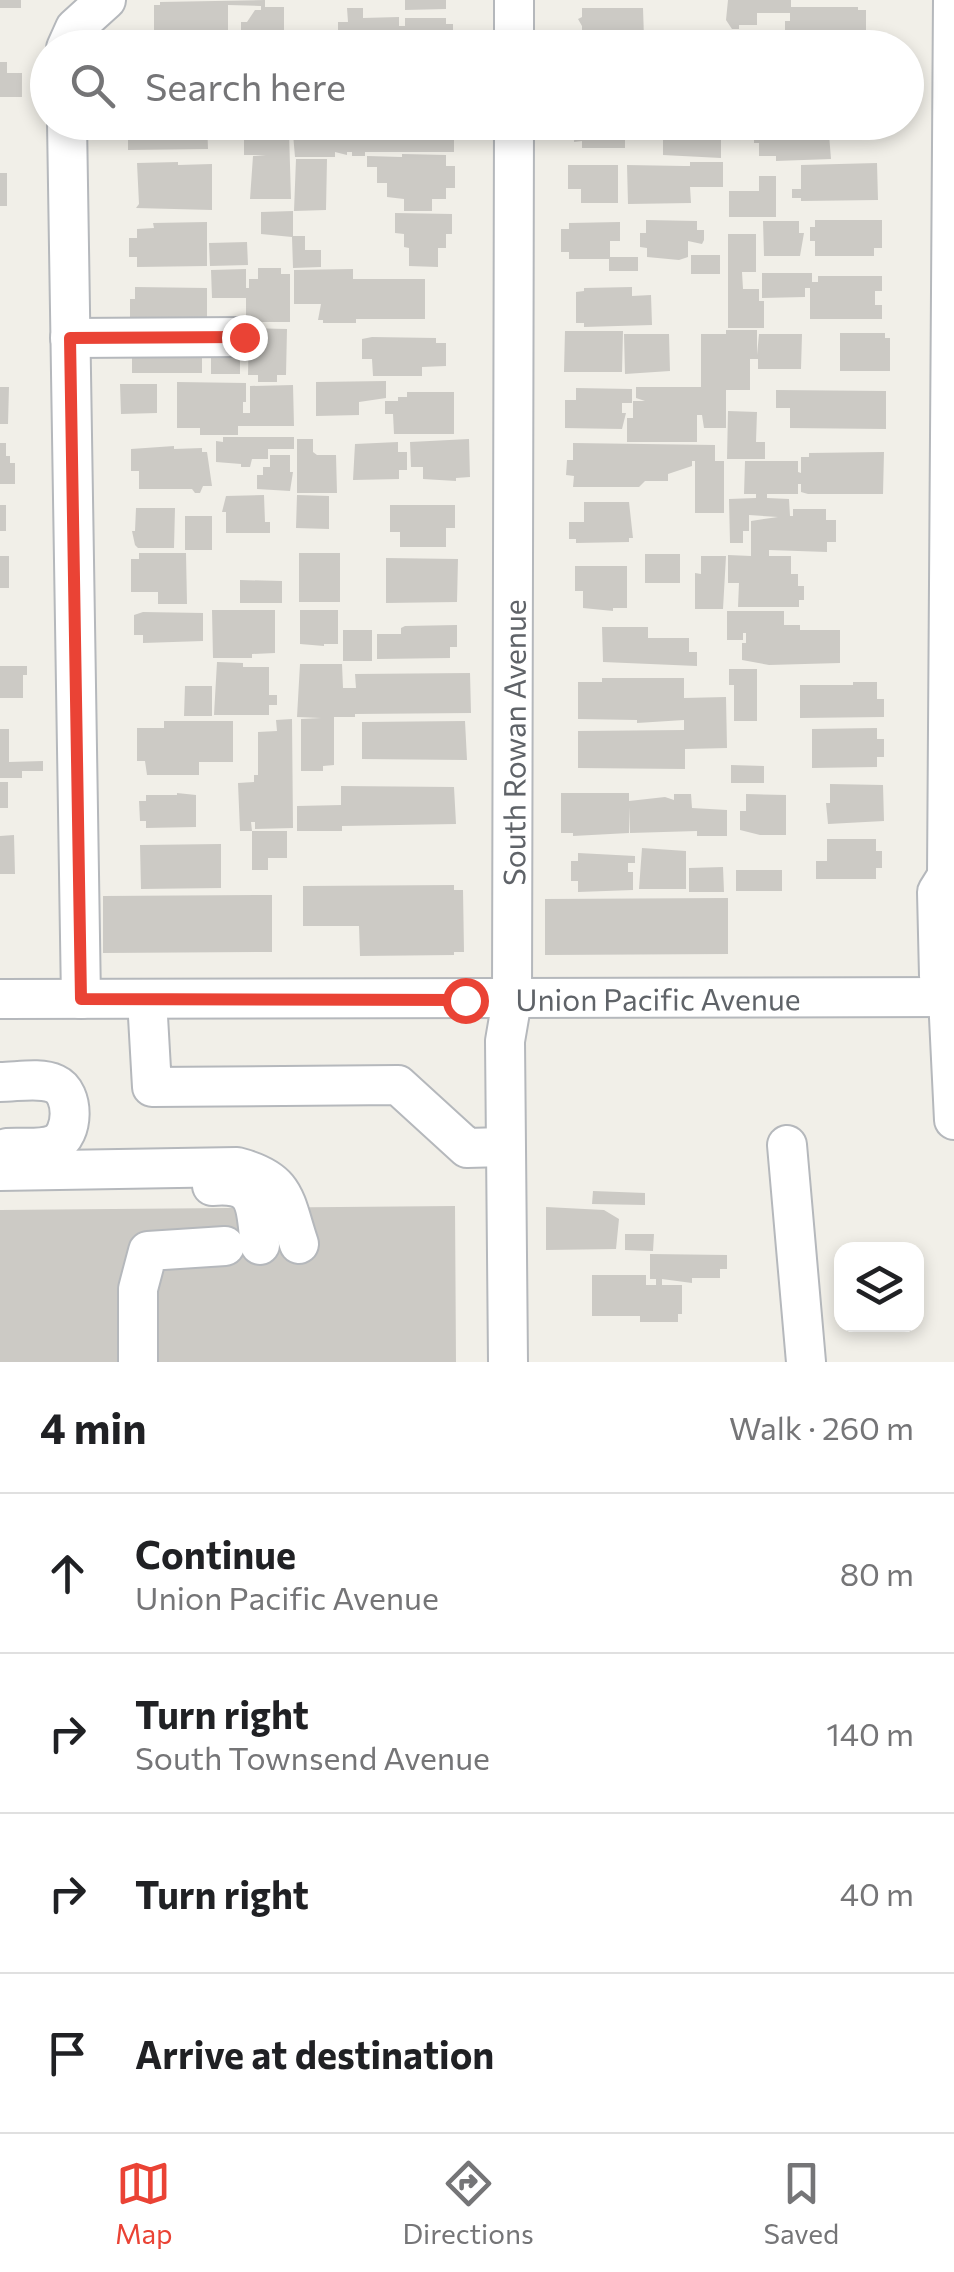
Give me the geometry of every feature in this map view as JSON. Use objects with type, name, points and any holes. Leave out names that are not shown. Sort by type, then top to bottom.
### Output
[{"type":"street","points":[[74,30],[106,0]]},
{"type":"street","points":[[514,0],[514,30]]},
{"type":"street","points":[[952,0],[950,884],[937,892],[938,976],[952,992],[954,1120]]},
{"type":"street","points":[[67,140],[81,999]]},
{"type":"street","name":"South Rowan Avenue","points":[[508,1362],[504,1146],[505,1040],[512,1000],[514,140]]},
{"type":"street","points":[[70,338],[244,337]]},
{"type":"street","name":"Union Pacific Avenue","points":[[0,1000],[512,1000],[952,992]]},
{"type":"street","points":[[147,999],[152,1087],[398,1085],[467,1148],[504,1146]]},
{"type":"street","points":[[0,1082],[59,1085],[67,1095],[69,1116],[68,1132],[54,1146],[0,1148]]},
{"type":"street","points":[[787,1145],[806,1362]]},
{"type":"street","points":[[0,1171],[237,1167],[265,1175],[282,1192],[299,1244]]},
{"type":"street","points":[[0,1188],[234,1184],[245,1188],[254,1201],[242,1246],[148,1251],[138,1289],[138,1362]]},
{"type":"building","points":[[0,0],[21,0],[21,8],[0,8]]},
{"type":"building","points":[[265,0],[265,7],[284,7],[284,30],[241,30],[241,22],[247,22],[261,6],[228,5],[228,30],[154,30],[154,5]]},
{"type":"building","points":[[405,0],[446,0],[446,9],[405,10]]},
{"type":"building","points":[[728,0],[791,0],[791,7],[866,10],[866,30],[785,30],[790,13],[757,13],[757,25],[739,25],[739,29],[732,29],[726,20]]},
{"type":"building","points":[[347,8],[363,8],[363,18],[399,17],[399,26],[405,26],[405,18],[446,18],[446,24],[453,24],[453,30],[338,30],[338,22],[348,22]]},
{"type":"building","points":[[582,8],[643,8],[644,30],[582,30],[578,19],[582,17]]},
{"type":"building","points":[[0,62],[7,62],[7,73],[22,73],[22,97],[0,97]]},
{"type":"building","points":[[128,140],[208,140],[208,149],[128,150]]},
{"type":"building","points":[[244,140],[289,140],[291,199],[250,199],[253,156],[266,155],[244,155]]},
{"type":"building","points":[[294,140],[454,140],[454,152],[365,152],[365,156],[352,156],[352,152],[335,152],[335,157],[295,157]]},
{"type":"building","points":[[574,140],[625,140],[625,148],[582,148],[582,141]]},
{"type":"building","points":[[663,140],[721,140],[721,158],[663,155]]},
{"type":"building","points":[[829,140],[831,159],[776,161],[776,156],[759,156],[759,143],[754,143]]},
{"type":"building","points":[[446,155],[446,166],[455,166],[455,188],[446,188],[446,199],[432,199],[432,211],[404,211],[404,199],[387,197],[387,183],[377,183],[377,167],[367,167],[367,156]]},
{"type":"building","points":[[296,159],[327,159],[326,210],[294,211]]},
{"type":"building","points":[[690,162],[723,162],[723,187],[690,187],[691,203],[628,204],[627,165],[690,166]]},
{"type":"building","points":[[137,163],[212,164],[212,210],[136,208]]},
{"type":"building","points":[[877,163],[878,200],[792,198],[792,189],[801,189],[801,165]]},
{"type":"building","points":[[568,165],[618,165],[618,203],[581,203],[581,189],[568,189]]},
{"type":"building","points":[[0,173],[7,173],[7,206],[0,206]]},
{"type":"building","points":[[759,176],[776,176],[776,217],[729,217],[729,191],[759,191]]},
{"type":"building","points":[[293,211],[293,236],[305,236],[305,250],[321,250],[321,267],[293,268],[292,237],[261,234],[261,212]]},
{"type":"building","points":[[395,213],[452,214],[452,234],[446,234],[446,248],[438,248],[438,267],[409,266],[404,234],[395,233]]},
{"type":"building","points":[[646,220],[697,221],[697,230],[704,230],[704,240],[702,244],[688,241],[688,257],[679,260],[647,257],[647,248],[640,247],[640,233],[646,233]]},
{"type":"building","points":[[815,220],[882,220],[882,248],[874,248],[874,256],[815,256],[810,227],[815,227]]},
{"type":"building","points":[[763,221],[799,221],[799,233],[804,233],[800,256],[764,256]]},
{"type":"building","points":[[207,222],[207,266],[137,267],[137,257],[129,257],[129,238],[137,238],[137,229],[154,228],[153,223]]},
{"type":"building","points":[[620,222],[620,241],[610,241],[610,257],[638,257],[638,271],[609,271],[609,259],[569,259],[569,252],[561,252],[561,229],[569,229],[569,223]]},
{"type":"building","points":[[728,234],[756,234],[756,272],[742,272],[743,289],[759,289],[759,301],[764,301],[764,328],[728,328]]},
{"type":"building","points":[[247,242],[248,265],[210,266],[209,243]]},
{"type":"building","points":[[691,255],[720,255],[720,274],[691,274]]},
{"type":"building","points":[[258,268],[281,268],[281,274],[290,274],[290,322],[246,322],[246,298],[212,298],[211,270],[246,269],[249,288],[249,279],[258,279]]},
{"type":"building","points":[[353,269],[353,279],[425,279],[425,319],[323,323],[318,320],[321,304],[294,304],[294,270]]},
{"type":"building","points":[[762,273],[812,273],[812,282],[818,282],[818,276],[882,276],[882,291],[875,291],[875,305],[882,305],[882,319],[810,319],[810,288],[805,288],[805,297],[762,298]]},
{"type":"building","points":[[135,287],[207,288],[207,321],[130,322],[130,299],[135,299]]},
{"type":"building","points":[[632,287],[632,296],[651,295],[652,325],[584,327],[584,323],[576,323],[576,292],[584,288]]},
{"type":"building","points":[[249,328],[287,329],[286,375],[277,375],[277,382],[258,382],[258,375],[248,375]]},
{"type":"building","points":[[726,330],[757,330],[757,355],[759,334],[802,334],[801,369],[758,369],[758,359],[750,359],[750,390],[726,390],[726,428],[704,428],[702,415],[697,415],[697,442],[627,442],[627,418],[633,418],[633,401],[645,401],[636,398],[636,387],[701,387],[701,334],[726,334]]},
{"type":"building","points":[[565,331],[623,331],[622,372],[564,372]]},
{"type":"building","points":[[840,333],[885,333],[885,338],[890,338],[890,371],[840,371]]},
{"type":"building","points":[[624,334],[669,334],[670,371],[625,374]]},
{"type":"building","points":[[436,338],[436,343],[446,343],[446,366],[422,367],[422,376],[373,376],[372,359],[362,359],[362,339]]},
{"type":"building","points":[[202,347],[202,373],[132,373],[132,348]]},
{"type":"building","points":[[211,358],[240,358],[240,374],[211,374]]},
{"type":"building","points":[[386,381],[386,398],[359,402],[359,415],[316,416],[316,382]]},
{"type":"building","points":[[177,382],[246,383],[243,413],[250,413],[250,386],[293,385],[294,426],[238,426],[238,435],[200,435],[200,428],[177,428]]},
{"type":"building","points":[[120,384],[157,384],[157,413],[121,414]]},
{"type":"building","points":[[0,387],[9,387],[8,424],[0,424]]},
{"type":"building","points":[[576,388],[632,389],[632,403],[622,403],[622,413],[626,413],[622,429],[565,428],[565,400],[576,400]]},
{"type":"building","points":[[776,390],[886,391],[886,429],[790,428],[790,408],[776,408]]},
{"type":"building","points":[[407,392],[454,392],[454,434],[394,434],[393,414],[385,414],[385,401],[398,401],[398,397],[407,397]]},
{"type":"building","points":[[728,411],[757,412],[756,442],[765,442],[765,459],[727,459]]},
{"type":"building","points":[[223,437],[294,437],[294,449],[268,449],[268,459],[252,459],[250,467],[241,467],[216,462],[216,441],[223,442]]},
{"type":"building","points":[[297,439],[313,439],[313,452],[317,455],[336,455],[337,493],[297,493]]},
{"type":"building","points":[[469,439],[470,477],[456,481],[423,479],[423,467],[411,467],[410,442]]},
{"type":"building","points":[[398,442],[398,452],[407,452],[407,470],[399,470],[399,479],[353,480],[355,444]]},
{"type":"building","points":[[0,443],[6,443],[6,456],[10,456],[10,463],[15,463],[15,484],[0,484]]},
{"type":"building","points":[[573,443],[715,445],[715,461],[724,461],[724,513],[695,513],[695,461],[692,466],[668,474],[668,481],[645,481],[639,487],[573,487],[574,476],[566,475],[567,460],[573,460]]},
{"type":"building","points":[[202,448],[202,452],[207,452],[212,486],[203,486],[200,493],[192,489],[139,489],[139,471],[131,471],[131,449]]},
{"type":"building","points":[[884,452],[883,494],[808,494],[801,492],[798,484],[798,494],[767,494],[767,498],[789,499],[790,516],[793,509],[826,509],[826,520],[836,520],[836,542],[827,542],[827,552],[769,550],[769,556],[791,556],[791,574],[798,574],[798,586],[804,586],[804,600],[799,600],[799,607],[738,607],[739,583],[728,583],[728,555],[751,556],[751,521],[778,517],[749,515],[749,531],[743,531],[743,543],[730,543],[729,499],[756,498],[756,494],[744,494],[745,461],[798,461],[801,473],[801,457],[809,457],[809,453]]},
{"type":"building","points":[[270,455],[290,455],[290,491],[257,489],[257,475],[263,475],[263,467],[270,467]]},
{"type":"building","points":[[264,495],[265,522],[270,522],[270,533],[226,533],[226,512],[222,512],[226,496]]},
{"type":"building","points":[[297,495],[329,496],[329,529],[296,528]]},
{"type":"building","points":[[584,502],[629,502],[633,538],[629,542],[576,543],[576,539],[569,539],[569,522],[584,522]]},
{"type":"building","points":[[0,505],[6,505],[6,531],[0,531]]},
{"type":"building","points":[[390,505],[455,505],[455,528],[446,528],[446,547],[400,547],[400,532],[390,532]]},
{"type":"building","points":[[136,508],[175,508],[174,548],[135,545],[132,531]]},
{"type":"building","points":[[185,516],[212,516],[212,550],[185,550]]},
{"type":"building","points":[[139,553],[186,553],[187,604],[158,604],[158,592],[131,592],[131,559],[139,559]]},
{"type":"building","points":[[299,553],[340,553],[340,602],[299,602]]},
{"type":"building","points":[[645,554],[680,554],[680,583],[645,583]]},
{"type":"building","points":[[0,556],[9,556],[9,588],[0,588]]},
{"type":"building","points":[[701,556],[726,556],[723,609],[695,609],[695,573],[701,574]]},
{"type":"building","points":[[386,558],[458,559],[457,602],[386,603]]},
{"type":"building","points":[[575,566],[627,566],[627,608],[583,608],[583,591],[575,591]]},
{"type":"building","points":[[240,580],[282,581],[282,603],[240,603]]},
{"type":"building","points":[[212,610],[275,610],[275,653],[252,654],[252,658],[213,658]]},
{"type":"building","points":[[300,610],[338,610],[338,644],[300,644]]},
{"type":"building","points":[[727,611],[784,611],[784,625],[800,625],[800,630],[840,630],[840,663],[769,665],[742,660],[746,633],[743,640],[727,640]]},
{"type":"building","points":[[203,613],[203,641],[143,643],[143,635],[134,635],[134,615]]},
{"type":"building","points":[[457,625],[457,647],[450,647],[450,658],[377,659],[377,634],[401,634],[405,626]]},
{"type":"building","points":[[602,627],[648,627],[648,638],[689,638],[689,652],[697,652],[697,666],[603,662]]},
{"type":"building","points":[[343,630],[372,630],[372,661],[343,661]]},
{"type":"building","points":[[217,662],[269,667],[269,695],[277,695],[277,705],[269,705],[269,715],[214,715]]},
{"type":"building","points":[[300,664],[342,664],[343,688],[356,688],[355,674],[470,673],[471,713],[334,717],[334,765],[323,766],[323,771],[301,771],[301,719],[321,718],[297,717]]},
{"type":"building","points":[[0,666],[27,666],[23,698],[0,698]]},
{"type":"building","points":[[729,669],[757,669],[757,721],[734,721],[734,685],[729,685]]},
{"type":"building","points":[[602,678],[684,678],[684,698],[726,697],[727,748],[685,749],[685,769],[578,768],[578,731],[684,730],[684,720],[637,723],[578,719],[578,682],[602,682]]},
{"type":"building","points":[[877,682],[877,699],[884,699],[884,717],[800,718],[800,685]]},
{"type":"building","points":[[185,686],[212,686],[212,716],[184,716]]},
{"type":"building","points":[[292,719],[293,828],[255,829],[255,822],[251,822],[252,831],[240,831],[238,783],[254,782],[254,775],[258,775],[258,732],[277,731],[276,720]]},
{"type":"building","points":[[164,721],[233,721],[233,762],[199,762],[199,775],[147,775],[145,761],[137,761],[137,728],[164,728]]},
{"type":"building","points":[[465,721],[467,760],[362,759],[362,722]]},
{"type":"building","points":[[877,728],[877,739],[884,739],[884,757],[877,757],[877,767],[812,768],[812,729]]},
{"type":"building","points":[[0,729],[9,729],[9,762],[43,761],[43,771],[22,771],[22,778],[0,778]]},
{"type":"building","points":[[731,765],[764,766],[764,783],[731,783]]},
{"type":"building","points":[[0,782],[8,782],[8,808],[0,808]]},
{"type":"building","points":[[830,784],[883,785],[884,821],[828,824],[826,803],[830,803]]},
{"type":"building","points":[[341,786],[454,787],[456,824],[342,826],[342,831],[297,831],[297,806],[341,805]]},
{"type":"building","points":[[561,793],[629,793],[629,801],[665,797],[674,800],[674,794],[691,794],[692,808],[727,810],[727,836],[697,836],[697,831],[630,833],[630,807],[629,833],[561,833]]},
{"type":"building","points":[[746,794],[786,795],[786,835],[740,830],[740,811],[746,811]]},
{"type":"building","points":[[146,795],[196,795],[196,827],[146,828],[146,821],[140,821],[139,801],[146,801]]},
{"type":"building","points":[[252,831],[287,831],[287,858],[268,858],[268,870],[252,870]]},
{"type":"building","points":[[14,835],[15,874],[0,874],[0,836]]},
{"type":"building","points":[[827,839],[876,839],[876,851],[882,851],[882,868],[876,868],[876,879],[816,879],[816,861],[827,861]]},
{"type":"building","points":[[221,844],[221,888],[141,889],[140,845]]},
{"type":"building","points":[[642,848],[686,851],[686,889],[639,889]]},
{"type":"building","points":[[578,853],[635,856],[635,863],[628,863],[628,872],[633,872],[633,890],[578,892],[578,881],[571,881],[571,861],[578,861]]},
{"type":"building","points":[[723,867],[724,892],[689,892],[689,868]]},
{"type":"building","points":[[736,870],[782,870],[782,891],[736,891]]},
{"type":"building","points":[[454,885],[454,890],[463,890],[464,952],[454,955],[360,956],[359,926],[303,926],[303,886]]},
{"type":"building","points":[[272,895],[272,952],[103,953],[103,896]]},
{"type":"building","points":[[728,898],[728,954],[545,955],[545,899]]},
{"type":"building","points":[[593,1191],[645,1193],[645,1205],[592,1204]]},
{"type":"building","points":[[455,1206],[456,1362],[0,1362],[0,1210]]},
{"type":"building","points":[[546,1207],[604,1210],[619,1219],[616,1249],[546,1250]]},
{"type":"building","points":[[625,1234],[654,1234],[653,1251],[625,1250]]},
{"type":"building","points":[[650,1254],[727,1255],[727,1269],[720,1269],[720,1278],[692,1278],[692,1283],[662,1279],[662,1285],[682,1285],[682,1314],[678,1314],[678,1322],[640,1322],[640,1316],[592,1316],[592,1275],[646,1275],[646,1285],[656,1285],[656,1279],[650,1279]]},
{"type":"route","points":[[244,337],[70,338],[81,999],[465,1000]]}]
